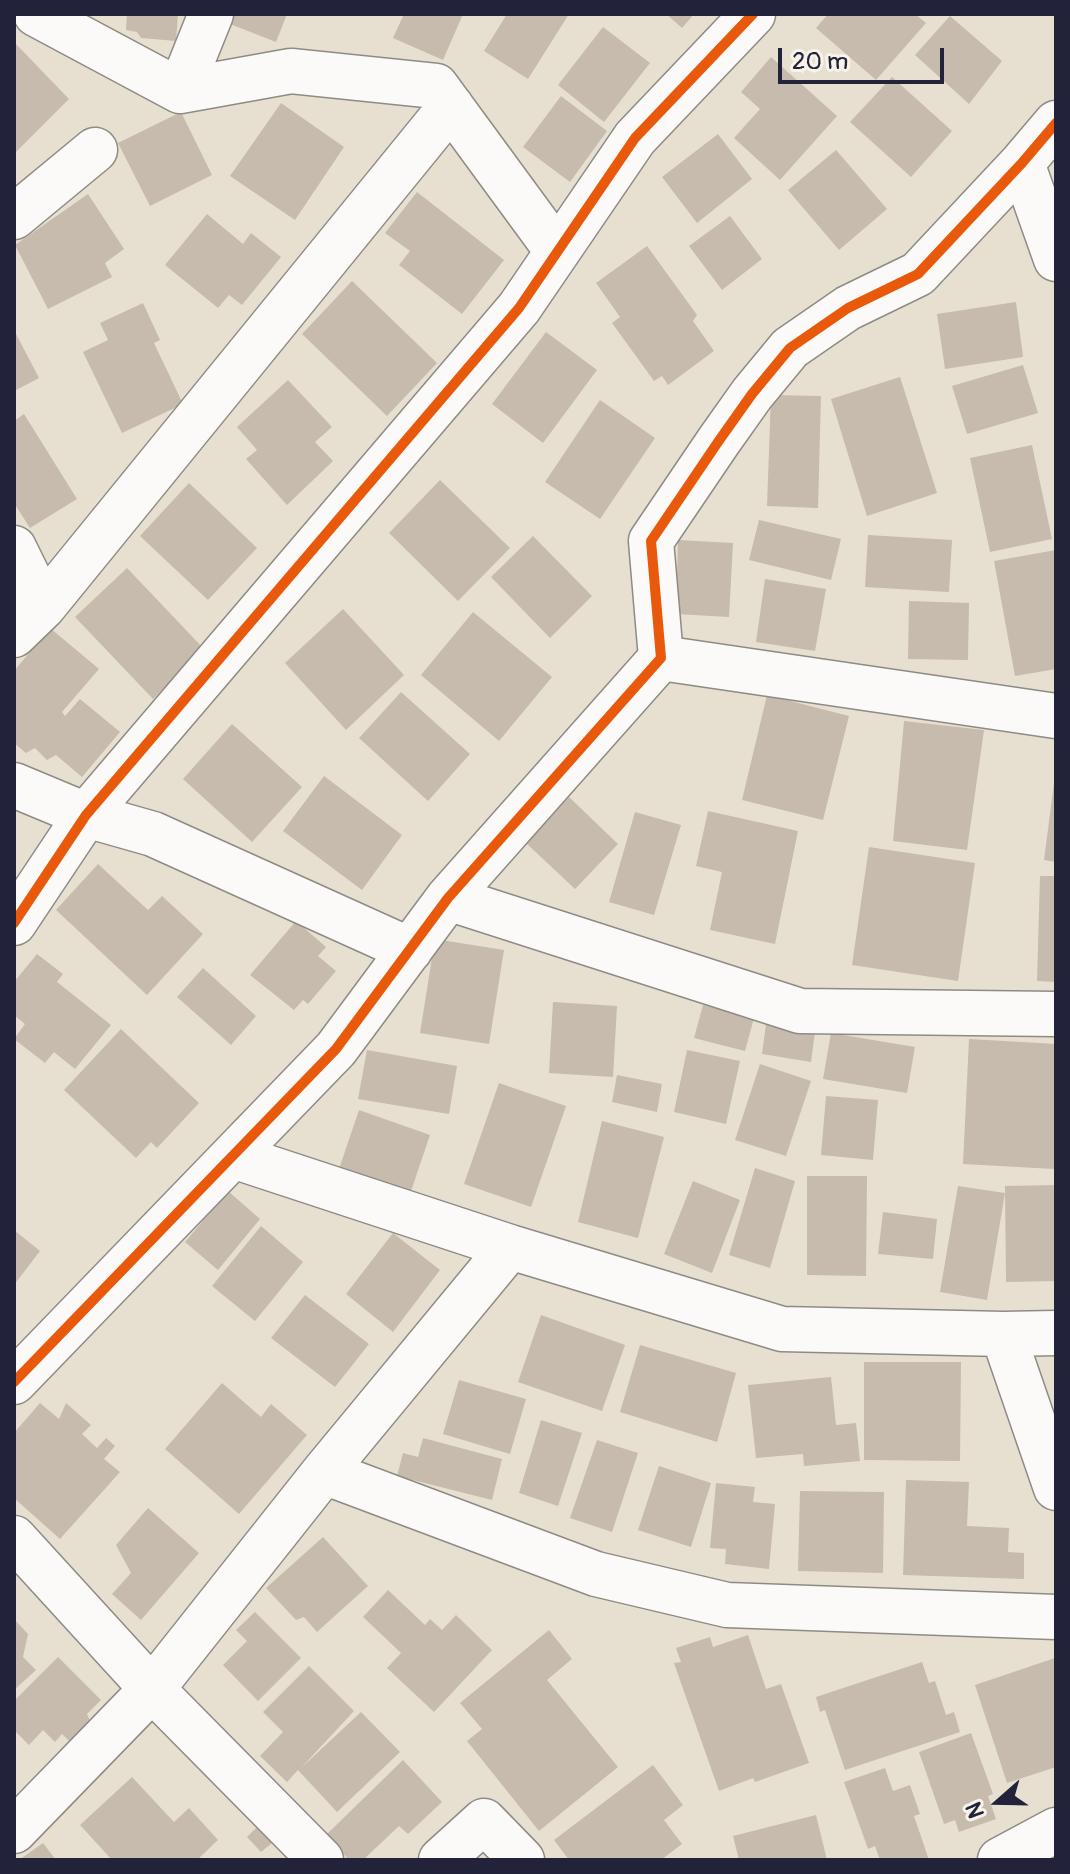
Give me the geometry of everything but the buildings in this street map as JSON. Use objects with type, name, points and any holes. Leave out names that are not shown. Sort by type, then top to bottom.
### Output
[{"type":"street","points":[[36,14],[180,91],[291,71],[436,86],[557,251]]},
{"type":"street","points":[[180,91],[211,14]]},
{"type":"street","points":[[14,923],[86,815],[519,308],[635,138],[753,14]]},
{"type":"street","points":[[29,621],[451,106]]},
{"type":"street","points":[[14,1382],[336,1049],[448,898],[661,658],[651,541],[752,394],[790,348],[848,308],[918,274],[1056,123]]},
{"type":"street","points":[[14,217],[95,150]]},
{"type":"street","points":[[1022,163],[1056,259]]},
{"type":"street","points":[[14,548],[29,621]]},
{"type":"street","points":[[661,658],[1056,716]]},
{"type":"street","points":[[14,785],[86,815],[153,834],[410,950]]},
{"type":"street","points":[[448,898],[800,1011],[1056,1014]]},
{"type":"street","points":[[233,1156],[510,1247],[782,1329],[1056,1333]]},
{"type":"street","points":[[14,1831],[152,1689],[324,1472],[510,1247]]},
{"type":"street","points":[[1003,1334],[1056,1488]]},
{"type":"street","points":[[324,1472],[596,1574],[727,1605],[1056,1617]]},
{"type":"street","points":[[14,1538],[152,1689],[321,1860]]},
{"type":"street","points":[[441,1860],[484,1821],[522,1860]]},
{"type":"street","points":[[1000,1860],[1056,1830]]},
{"type":"cycle path","points":[[14,923],[86,815],[519,308],[635,138],[753,14]]},
{"type":"cycle path","points":[[14,1382],[336,1049],[448,898],[661,658],[651,541],[752,394],[790,348],[848,308],[918,274],[1056,123]]}]
